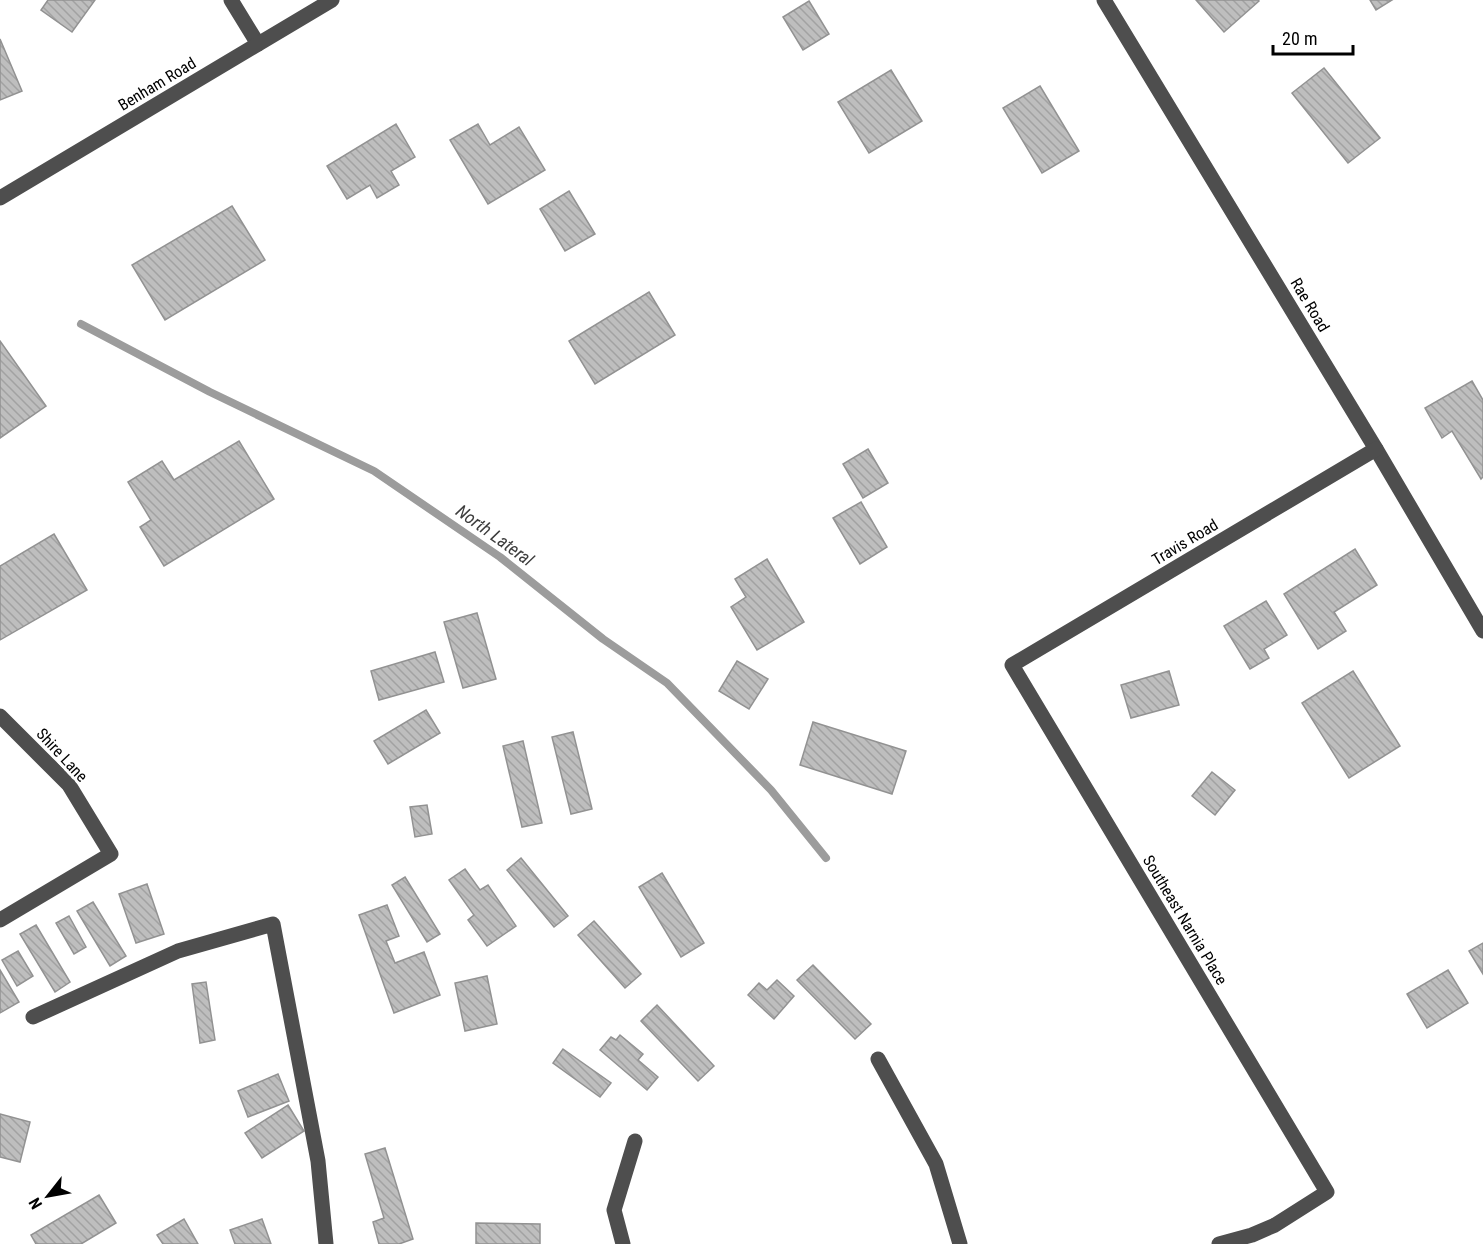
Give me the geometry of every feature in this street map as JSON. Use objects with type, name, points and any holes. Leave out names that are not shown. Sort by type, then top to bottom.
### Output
[{"type":"street","points":[[231,0],[258,44]]},
{"type":"street","name":"Benham Road","points":[[0,198],[332,0]]},
{"type":"street","name":"Rae Road","points":[[1104,0],[1376,448],[1483,631]]},
{"type":"street","name":"Travis Road","points":[[1012,665],[1376,448]]},
{"type":"street","name":"Southeast Narnia Place","points":[[1012,665],[1328,1192],[1275,1225],[1252,1235],[1220,1244]]},
{"type":"street","name":"Shire Lane","points":[[0,716],[69,785],[111,854],[0,920]]},
{"type":"street","points":[[33,1017],[178,951],[273,924],[318,1161],[326,1244]]},
{"type":"street","points":[[878,1059],[936,1164],[960,1244]]},
{"type":"street","points":[[623,1244],[614,1210],[635,1141]]},
{"type":"building","points":[[48,0],[95,0],[72,32],[41,10]]},
{"type":"building","points":[[1196,0],[1258,0],[1259,1],[1224,32]]},
{"type":"building","points":[[1370,0],[1392,0],[1376,10]]},
{"type":"building","points":[[809,1],[829,34],[803,50],[783,17]]},
{"type":"building","points":[[0,39],[22,91],[0,100]]},
{"type":"building","points":[[1324,68],[1380,138],[1348,163],[1292,93]]},
{"type":"building","points":[[891,70],[922,121],[869,153],[838,102]]},
{"type":"building","points":[[1040,86],[1079,151],[1042,173],[1003,108]]},
{"type":"building","points":[[396,124],[415,157],[391,171],[399,185],[377,198],[370,185],[347,199],[327,166]]},
{"type":"building","points":[[478,124],[490,145],[519,127],[545,170],[488,204],[450,140]]},
{"type":"building","points":[[569,191],[595,234],[565,251],[540,209]]},
{"type":"building","points":[[232,206],[265,260],[165,320],[132,265]]},
{"type":"building","points":[[649,292],[675,335],[595,384],[569,341]]},
{"type":"building","points":[[0,341],[46,406],[0,438]]},
{"type":"building","points":[[1472,381],[1483,400],[1483,477],[1481,479],[1452,431],[1442,438],[1425,408]]},
{"type":"building","points":[[239,441],[274,499],[164,566],[140,527],[151,520],[128,482],[162,461],[174,480]]},
{"type":"building","points":[[868,449],[888,483],[863,498],[843,464]]},
{"type":"building","points":[[861,502],[887,547],[860,564],[833,518]]},
{"type":"building","points":[[54,534],[87,590],[0,640],[0,566]]},
{"type":"building","points":[[1355,549],[1377,585],[1334,612],[1346,631],[1318,649],[1284,594]]},
{"type":"building","points":[[767,559],[804,622],[757,650],[731,607],[746,597],[735,579]]},
{"type":"building","points":[[1266,601],[1287,635],[1264,649],[1269,658],[1250,669],[1224,626]]},
{"type":"building","points":[[477,613],[496,679],[463,688],[444,622]]},
{"type":"building","points":[[435,652],[444,682],[379,700],[371,671]]},
{"type":"building","points":[[737,661],[768,679],[749,709],[719,691]]},
{"type":"building","points":[[1169,671],[1179,705],[1131,718],[1121,685]]},
{"type":"building","points":[[1353,671],[1400,746],[1349,778],[1302,703]]},
{"type":"building","points":[[426,710],[440,733],[388,764],[374,741]]},
{"type":"building","points":[[813,722],[906,751],[892,794],[800,765]]},
{"type":"building","points":[[573,732],[592,809],[571,814],[552,737]]},
{"type":"building","points":[[523,741],[542,823],[522,827],[503,746]]},
{"type":"building","points":[[1212,772],[1235,790],[1215,815],[1192,796]]},
{"type":"building","points":[[427,805],[432,834],[415,837],[410,807]]},
{"type":"building","points":[[521,858],[568,916],[554,927],[507,870]]},
{"type":"building","points":[[465,869],[480,890],[488,885],[516,926],[487,946],[468,920],[474,915],[449,880]]},
{"type":"building","points":[[662,873],[704,943],[681,957],[639,887]]},
{"type":"building","points":[[405,877],[440,934],[427,942],[392,885]]},
{"type":"building","points":[[147,884],[164,934],[136,943],[119,894]]},
{"type":"building","points":[[93,902],[126,956],[110,966],[77,911]]},
{"type":"building","points":[[387,905],[399,936],[386,941],[395,963],[424,952],[440,995],[394,1013],[359,915]]},
{"type":"building","points":[[69,916],[86,947],[74,954],[56,923]]},
{"type":"building","points":[[594,921],[641,974],[625,988],[578,935]]},
{"type":"building","points":[[36,925],[70,982],[55,992],[20,934]]},
{"type":"building","points":[[1483,943],[1483,974],[1469,951]]},
{"type":"building","points":[[18,951],[33,976],[17,986],[2,960]]},
{"type":"building","points":[[813,965],[871,1024],[855,1039],[797,980]]},
{"type":"building","points":[[0,970],[19,1002],[0,1013]]},
{"type":"building","points":[[1448,970],[1468,1003],[1427,1028],[1407,994]]},
{"type":"building","points":[[487,976],[497,1024],[465,1031],[455,983]]},
{"type":"building","points":[[777,980],[794,996],[774,1019],[748,995],[759,983],[767,990]]},
{"type":"building","points":[[206,982],[215,1040],[200,1043],[192,984]]},
{"type":"building","points":[[657,1005],[714,1066],[698,1081],[641,1021]]},
{"type":"building","points":[[620,1035],[643,1054],[638,1060],[658,1077],[647,1090],[600,1050],[611,1037],[616,1040]]},
{"type":"building","points":[[563,1049],[611,1083],[600,1097],[553,1063]]},
{"type":"building","points":[[278,1074],[289,1101],[248,1117],[238,1091]]},
{"type":"building","points":[[288,1105],[304,1131],[262,1158],[245,1133]]},
{"type":"building","points":[[0,1114],[30,1122],[20,1162],[0,1157]]},
{"type":"building","points":[[385,1148],[413,1239],[399,1244],[379,1244],[373,1222],[384,1218],[365,1154]]},
{"type":"building","points":[[99,1195],[116,1223],[81,1244],[36,1244],[31,1235]]},
{"type":"building","points":[[184,1219],[198,1244],[163,1244],[157,1235]]},
{"type":"building","points":[[262,1219],[271,1244],[235,1244],[230,1230]]},
{"type":"building","points":[[476,1223],[540,1224],[540,1244],[476,1244]]},
{"type":"waterway","name":"North Lateral","points":[[81,324],[210,392],[374,471],[500,557],[603,639],[667,683],[771,790],[826,858]]}]
